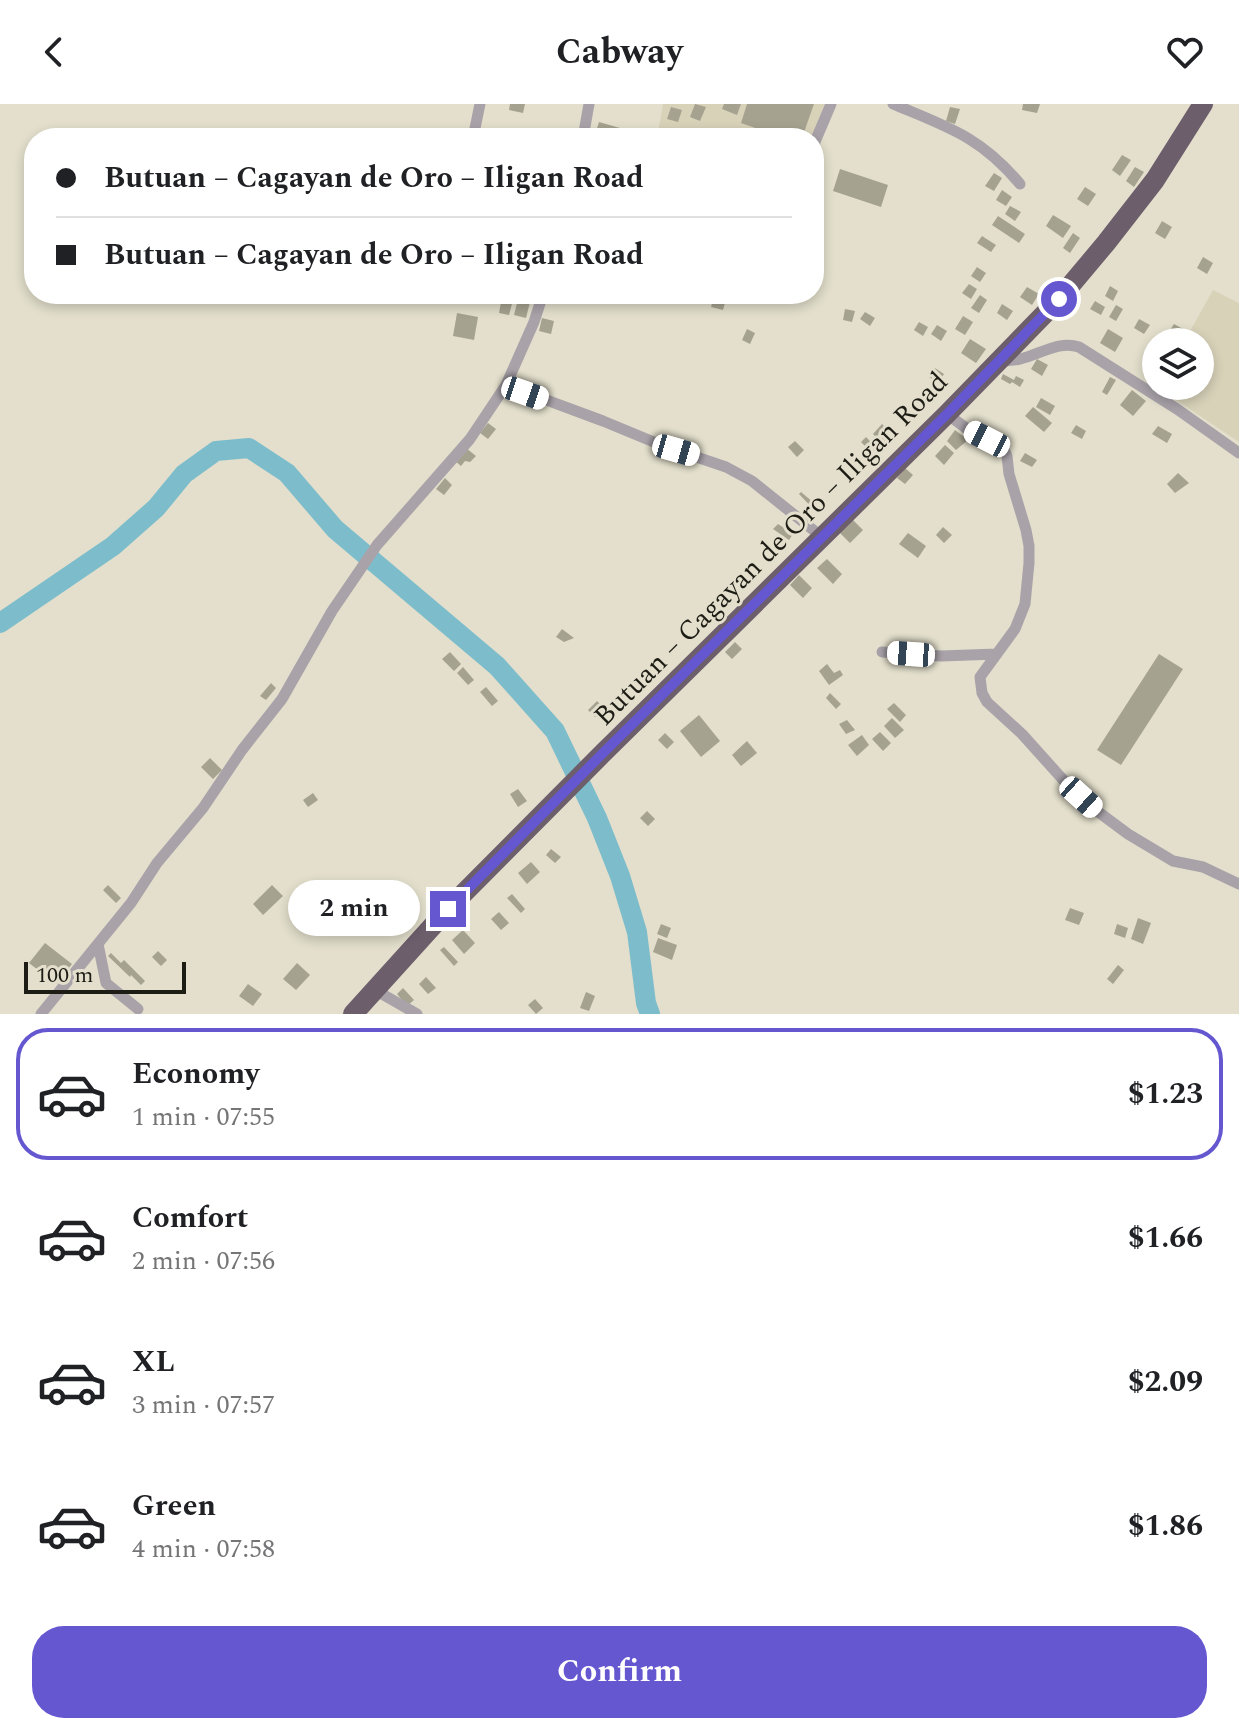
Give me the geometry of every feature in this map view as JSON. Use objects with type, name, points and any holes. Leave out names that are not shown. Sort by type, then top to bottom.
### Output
[{"type":"highway","name":"Butuan – Cagayan de Oro – Iligan Road","points":[[353,1014],[448,909],[1059,299],[1155,180],[1203,104]]},
{"type":"street","points":[[475,128],[480,104]]},
{"type":"street","points":[[585,128],[589,104]]},
{"type":"street","points":[[821,128],[831,104]]},
{"type":"street","points":[[893,104],[964,134],[980,144],[1020,184]]},
{"type":"street","points":[[41,1014],[131,903],[157,863],[203,808],[242,750],[282,699],[332,611],[377,545],[470,439],[506,385],[540,304]]},
{"type":"street","points":[[999,361],[1022,359],[1062,345],[1079,347],[1177,409],[1239,453]]},
{"type":"street","points":[[506,385],[726,467],[752,481],[822,537]]},
{"type":"street","points":[[947,414],[1006,452],[1009,474],[1026,530],[1029,563],[1024,611],[1015,629],[980,677],[987,702],[1022,734],[1066,783],[1128,834],[1173,861],[1203,867],[1239,884]]},
{"type":"street","points":[[882,652],[941,656],[997,654]]},
{"type":"street","points":[[98,944],[106,983],[138,1009]]},
{"type":"street","points":[[375,990],[417,1014]]},
{"type":"shaded area","points":[[663,104],[825,104],[815,128],[659,128]]},
{"type":"shaded area","points":[[1213,290],[1239,303],[1239,442],[1176,400],[1214,400],[1214,328],[1192,328]]},
{"type":"building","points":[[510,104],[525,104],[523,113],[509,110]]},
{"type":"building","points":[[695,104],[706,107],[700,121],[690,117]]},
{"type":"building","points":[[724,104],[741,104],[737,115],[722,109]]},
{"type":"building","points":[[747,104],[814,104],[806,128],[755,128],[741,123]]},
{"type":"building","points":[[1023,104],[1040,104],[1037,113],[1022,110]]},
{"type":"building","points":[[671,107],[682,110],[678,122],[667,119]]},
{"type":"building","points":[[950,107],[960,109],[955,124],[946,121]]},
{"type":"building","points":[[599,122],[620,128],[597,128]]},
{"type":"building","points":[[1122,155],[1131,160],[1120,176],[1112,170]]},
{"type":"building","points":[[1135,167],[1144,172],[1134,187],[1126,181]]},
{"type":"building","points":[[840,169],[888,185],[881,207],[833,191]]},
{"type":"building","points":[[994,173],[1002,178],[994,191],[985,186]]},
{"type":"building","points":[[1085,187],[1096,194],[1088,206],[1077,199]]},
{"type":"building","points":[[1002,190],[1012,197],[1006,206],[996,200]]},
{"type":"building","points":[[1010,206],[1021,212],[1015,221],[1005,214]]},
{"type":"building","points":[[1053,215],[1071,226],[1063,238],[1046,226]]},
{"type":"building","points":[[998,216],[1025,234],[1019,243],[992,225]]},
{"type":"building","points":[[1162,221],[1172,227],[1165,239],[1155,233]]},
{"type":"building","points":[[1073,233],[1080,238],[1070,253],[1063,248]]},
{"type":"building","points":[[982,236],[996,245],[991,252],[977,243]]},
{"type":"building","points":[[1203,257],[1213,263],[1207,274],[1197,268]]},
{"type":"building","points":[[977,267],[986,273],[980,282],[971,276]]},
{"type":"building","points":[[969,284],[977,289],[971,299],[962,293]]},
{"type":"building","points":[[1110,286],[1118,291],[1113,301],[1105,296]]},
{"type":"building","points":[[1027,287],[1039,294],[1032,305],[1020,297]]},
{"type":"building","points":[[980,295],[987,300],[979,313],[971,308]]},
{"type":"building","points":[[1095,301],[1105,307],[1101,315],[1090,309]]},
{"type":"building","points":[[501,304],[512,304],[509,315],[499,313]]},
{"type":"building","points":[[517,304],[530,304],[526,318],[514,315]]},
{"type":"building","points":[[712,304],[725,304],[723,310],[711,307]]},
{"type":"building","points":[[1002,304],[1013,311],[1007,320],[997,313]]},
{"type":"building","points":[[1116,305],[1123,309],[1116,321],[1109,317]]},
{"type":"building","points":[[845,309],[855,311],[852,322],[843,320]]},
{"type":"building","points":[[865,312],[875,318],[870,326],[860,319]]},
{"type":"building","points":[[457,313],[478,317],[474,340],[453,336]]},
{"type":"building","points":[[963,316],[973,322],[965,335],[955,329]]},
{"type":"building","points":[[542,318],[554,321],[551,334],[539,331]]},
{"type":"building","points":[[1139,319],[1150,325],[1142,328],[1142,333],[1134,328]]},
{"type":"building","points":[[919,322],[928,327],[923,336],[914,330]]},
{"type":"building","points":[[937,325],[947,331],[941,341],[931,334]]},
{"type":"building","points":[[747,329],[755,333],[750,344],[742,340]]},
{"type":"building","points":[[1108,329],[1123,338],[1115,352],[1100,343]]},
{"type":"building","points":[[970,339],[986,349],[976,363],[961,353]]},
{"type":"building","points":[[1037,359],[1048,365],[1042,376],[1031,369]]},
{"type":"building","points":[[935,368],[944,374],[938,383],[929,377]]},
{"type":"building","points":[[1003,374],[1014,380],[1016,376],[1024,380],[1020,387],[1001,379]]},
{"type":"building","points":[[1110,377],[1116,380],[1107,395],[1102,392]]},
{"type":"building","points":[[1132,390],[1146,401],[1133,416],[1120,405]]},
{"type":"building","points":[[1041,398],[1055,406],[1050,415],[1036,407]]},
{"type":"building","points":[[1033,407],[1052,423],[1044,432],[1025,416]]},
{"type":"building","points":[[488,423],[496,429],[488,439],[480,433]]},
{"type":"building","points":[[882,424],[892,434],[883,444],[873,434]]},
{"type":"building","points":[[1076,425],[1086,431],[1082,439],[1071,433]]},
{"type":"building","points":[[1158,426],[1172,434],[1167,443],[1152,434]]},
{"type":"building","points":[[955,430],[968,440],[956,450],[947,441]]},
{"type":"building","points":[[866,437],[877,448],[872,453],[861,442]]},
{"type":"building","points":[[795,441],[804,450],[797,457],[788,447]]},
{"type":"building","points":[[945,445],[954,453],[944,465],[935,456]]},
{"type":"building","points":[[466,448],[476,456],[461,466],[455,461]]},
{"type":"building","points":[[1025,453],[1037,460],[1032,467],[1020,461]]},
{"type":"building","points":[[905,468],[913,475],[905,484],[897,478]]},
{"type":"building","points":[[1178,473],[1189,483],[1175,493],[1167,484]]},
{"type":"building","points":[[445,478],[452,485],[444,495],[436,489]]},
{"type":"building","points":[[801,492],[820,508],[816,512],[799,494]]},
{"type":"building","points":[[853,520],[863,530],[850,543],[839,532]]},
{"type":"building","points":[[778,524],[793,534],[789,540],[773,529]]},
{"type":"building","points":[[943,527],[952,535],[944,543],[936,535]]},
{"type":"building","points":[[908,533],[926,546],[918,558],[899,544]]},
{"type":"building","points":[[827,559],[842,574],[833,584],[817,568]]},
{"type":"building","points":[[799,575],[812,588],[803,598],[790,585]]},
{"type":"building","points":[[562,629],[574,638],[564,642],[556,637]]},
{"type":"building","points":[[735,642],[742,649],[732,659],[725,652]]},
{"type":"building","points":[[450,652],[461,664],[454,671],[442,659]]},
{"type":"building","points":[[1159,654],[1183,669],[1121,765],[1097,750]]},
{"type":"building","points":[[827,664],[834,673],[840,670],[843,675],[829,685],[819,671]]},
{"type":"building","points":[[463,667],[474,680],[468,685],[457,673]]},
{"type":"building","points":[[271,683],[276,688],[266,700],[260,696]]},
{"type":"building","points":[[486,687],[498,701],[492,706],[480,692]]},
{"type":"building","points":[[830,693],[841,704],[836,709],[826,698]]},
{"type":"building","points":[[597,701],[604,708],[595,717],[588,710]]},
{"type":"building","points":[[894,703],[906,715],[900,722],[887,709]]},
{"type":"building","points":[[699,715],[720,741],[701,757],[680,731]]},
{"type":"building","points":[[892,718],[904,730],[895,738],[884,726]]},
{"type":"building","points":[[847,720],[855,730],[846,734],[839,724]]},
{"type":"building","points":[[880,732],[891,743],[883,751],[872,739]]},
{"type":"building","points":[[665,733],[674,742],[667,749],[658,740]]},
{"type":"building","points":[[862,735],[869,745],[857,756],[848,745]]},
{"type":"building","points":[[747,741],[757,753],[741,766],[732,755]]},
{"type":"building","points":[[210,758],[222,770],[213,779],[201,767]]},
{"type":"building","points":[[518,789],[527,801],[518,807],[510,794]]},
{"type":"building","points":[[313,793],[318,800],[308,807],[303,800]]},
{"type":"building","points":[[647,811],[655,819],[648,826],[640,818]]},
{"type":"building","points":[[551,849],[561,857],[555,863],[546,855]]},
{"type":"building","points":[[531,862],[540,872],[527,884],[518,873]]},
{"type":"building","points":[[108,885],[121,898],[116,903],[103,890]]},
{"type":"building","points":[[272,885],[283,896],[263,915],[253,904]]},
{"type":"building","points":[[512,894],[525,909],[521,913],[507,898]]},
{"type":"building","points":[[1070,908],[1084,913],[1079,925],[1065,920]]},
{"type":"building","points":[[499,912],[509,923],[501,930],[491,919]]},
{"type":"building","points":[[1138,918],[1151,923],[1143,944],[1131,939]]},
{"type":"building","points":[[661,924],[671,928],[667,938],[657,934]]},
{"type":"building","points":[[1117,924],[1128,928],[1125,938],[1114,934]]},
{"type":"building","points":[[463,930],[475,943],[464,954],[452,940]]},
{"type":"building","points":[[658,938],[677,945],[672,960],[653,952]]},
{"type":"building","points":[[45,943],[72,964],[56,984],[29,963]]},
{"type":"building","points":[[444,947],[458,962],[454,966],[440,950]]},
{"type":"building","points":[[158,951],[167,960],[161,966],[152,957]]},
{"type":"building","points":[[111,953],[121,963],[124,960],[145,981],[141,985],[130,977],[108,956]]},
{"type":"building","points":[[297,963],[310,975],[296,990],[283,979]]},
{"type":"building","points":[[1118,965],[1124,970],[1113,984],[1107,979]]},
{"type":"building","points":[[426,977],[436,988],[428,994],[419,984]]},
{"type":"building","points":[[248,984],[262,994],[253,1006],[239,996]]},
{"type":"building","points":[[403,988],[414,1000],[407,1006],[397,994]]},
{"type":"building","points":[[586,992],[595,996],[589,1011],[580,1008]]},
{"type":"building","points":[[535,999],[543,1008],[536,1014],[528,1005]]},
{"type":"waterway","points":[[0,623],[113,546],[156,508],[184,474],[216,451],[249,448],[287,473],[335,529],[497,666],[555,731],[597,818],[620,876],[637,932],[650,1014]]},
{"type":"route","points":[[448,909],[1059,299]]}]
